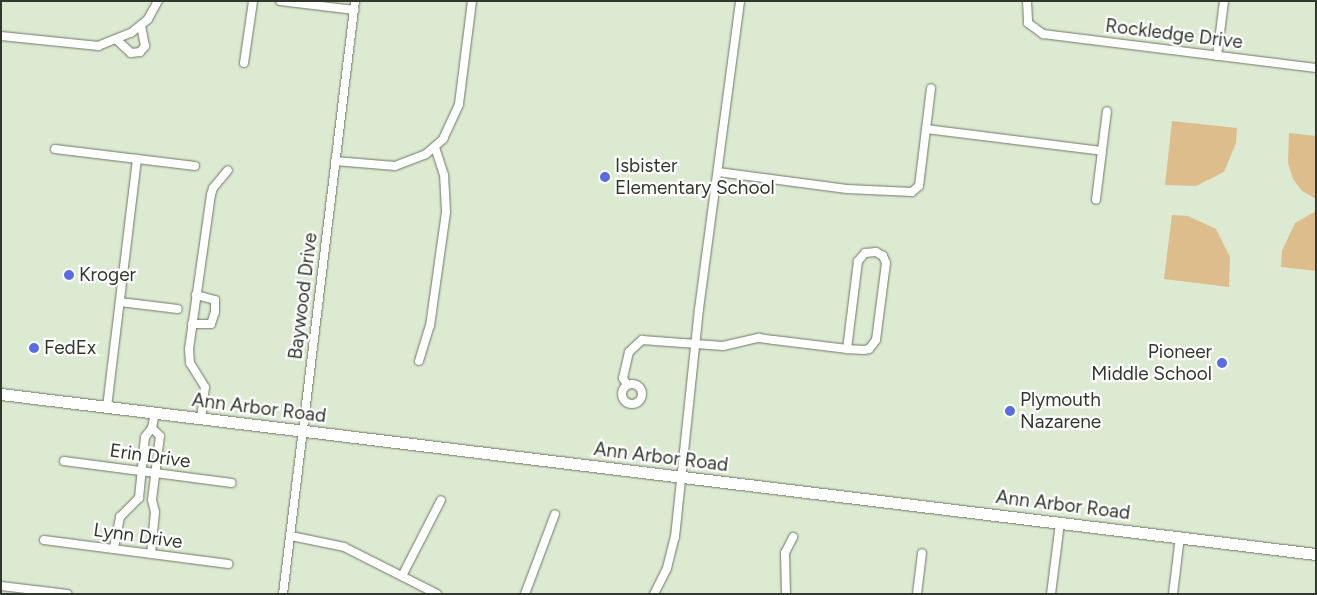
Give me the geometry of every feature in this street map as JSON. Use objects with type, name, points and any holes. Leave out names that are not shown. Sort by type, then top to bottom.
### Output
[{"type":"main road","name":"Ann Arbor Road","points":[[1,394],[1316,554]]},
{"type":"street","points":[[1,36],[90,46],[117,40],[141,25],[158,1]]},
{"type":"street","points":[[244,63],[253,1]]},
{"type":"street","points":[[280,1],[354,10]]},
{"type":"street","name":"Baywood Drive","points":[[283,594],[355,1]]},
{"type":"street","points":[[335,161],[395,166],[417,160],[435,148],[449,131],[458,109],[472,1]]},
{"type":"street","points":[[654,594],[672,553],[683,478],[696,345],[740,1]]},
{"type":"street","name":"Rockledge Drive","points":[[1027,1],[1026,18],[1030,27],[1043,34],[1316,68]]},
{"type":"street","points":[[1217,56],[1224,1]]},
{"type":"street","points":[[117,40],[131,53],[140,52],[145,46],[141,25]]},
{"type":"street","points":[[718,172],[847,189],[912,192],[919,186],[931,88]]},
{"type":"street","points":[[1096,200],[1107,110]]},
{"type":"street","points":[[926,129],[1102,151]]},
{"type":"street","points":[[419,362],[430,326],[447,203],[444,175],[435,148]]},
{"type":"street","points":[[55,149],[195,166]]},
{"type":"street","points":[[107,407],[137,159]]},
{"type":"street","points":[[201,419],[205,387],[188,358],[212,188],[228,170]]},
{"type":"street","points":[[627,385],[623,378],[625,363],[632,346],[647,339],[723,346],[760,338],[847,349],[864,350],[875,342],[886,263],[876,252],[865,253],[858,262],[847,349]]},
{"type":"street","points":[[192,324],[211,324],[215,312],[213,299],[196,295]]},
{"type":"street","points":[[120,302],[178,309]]},
{"type":"street","points":[[114,548],[120,517],[139,498],[145,437],[152,428],[155,413]]},
{"type":"street","points":[[151,554],[155,512],[152,500],[160,436],[152,428]]},
{"type":"street","name":"Erin Drive","points":[[64,461],[232,483]]},
{"type":"street","points":[[139,498],[152,500]]},
{"type":"street","points":[[402,576],[441,500]]},
{"type":"street","points":[[525,594],[556,514]]},
{"type":"street","points":[[1051,594],[1060,522]]},
{"type":"street","points":[[291,536],[344,547],[437,594]]},
{"type":"street","points":[[1173,594],[1180,536]]},
{"type":"street","points":[[786,594],[785,553],[793,537]]},
{"type":"street","name":"Lynn Drive","points":[[44,540],[228,564]]},
{"type":"street","points":[[917,594],[922,553]]},
{"type":"street","points":[[1,586],[68,594]]},
{"type":"shaded area","points":[[1172,121],[1237,128],[1236,143],[1224,172],[1196,186],[1165,185]]},
{"type":"shaded area","points":[[1289,133],[1316,136],[1316,199],[1302,191],[1293,179],[1288,163]]},
{"type":"shaded area","points":[[1316,211],[1316,271],[1281,267],[1282,251],[1295,223]]},
{"type":"shaded area","points":[[1172,215],[1188,216],[1216,229],[1230,257],[1229,287],[1164,279]]},
{"type":"place","name":"Isbister Elementary School","points":[[605,177]]},
{"type":"place","name":"Kroger","points":[[69,275]]},
{"type":"place","name":"FedEx","points":[[34,348]]},
{"type":"place","name":"Pioneer Middle School","points":[[1222,363]]},
{"type":"place","name":"Plymouth Nazarene","points":[[1010,411]]}]
